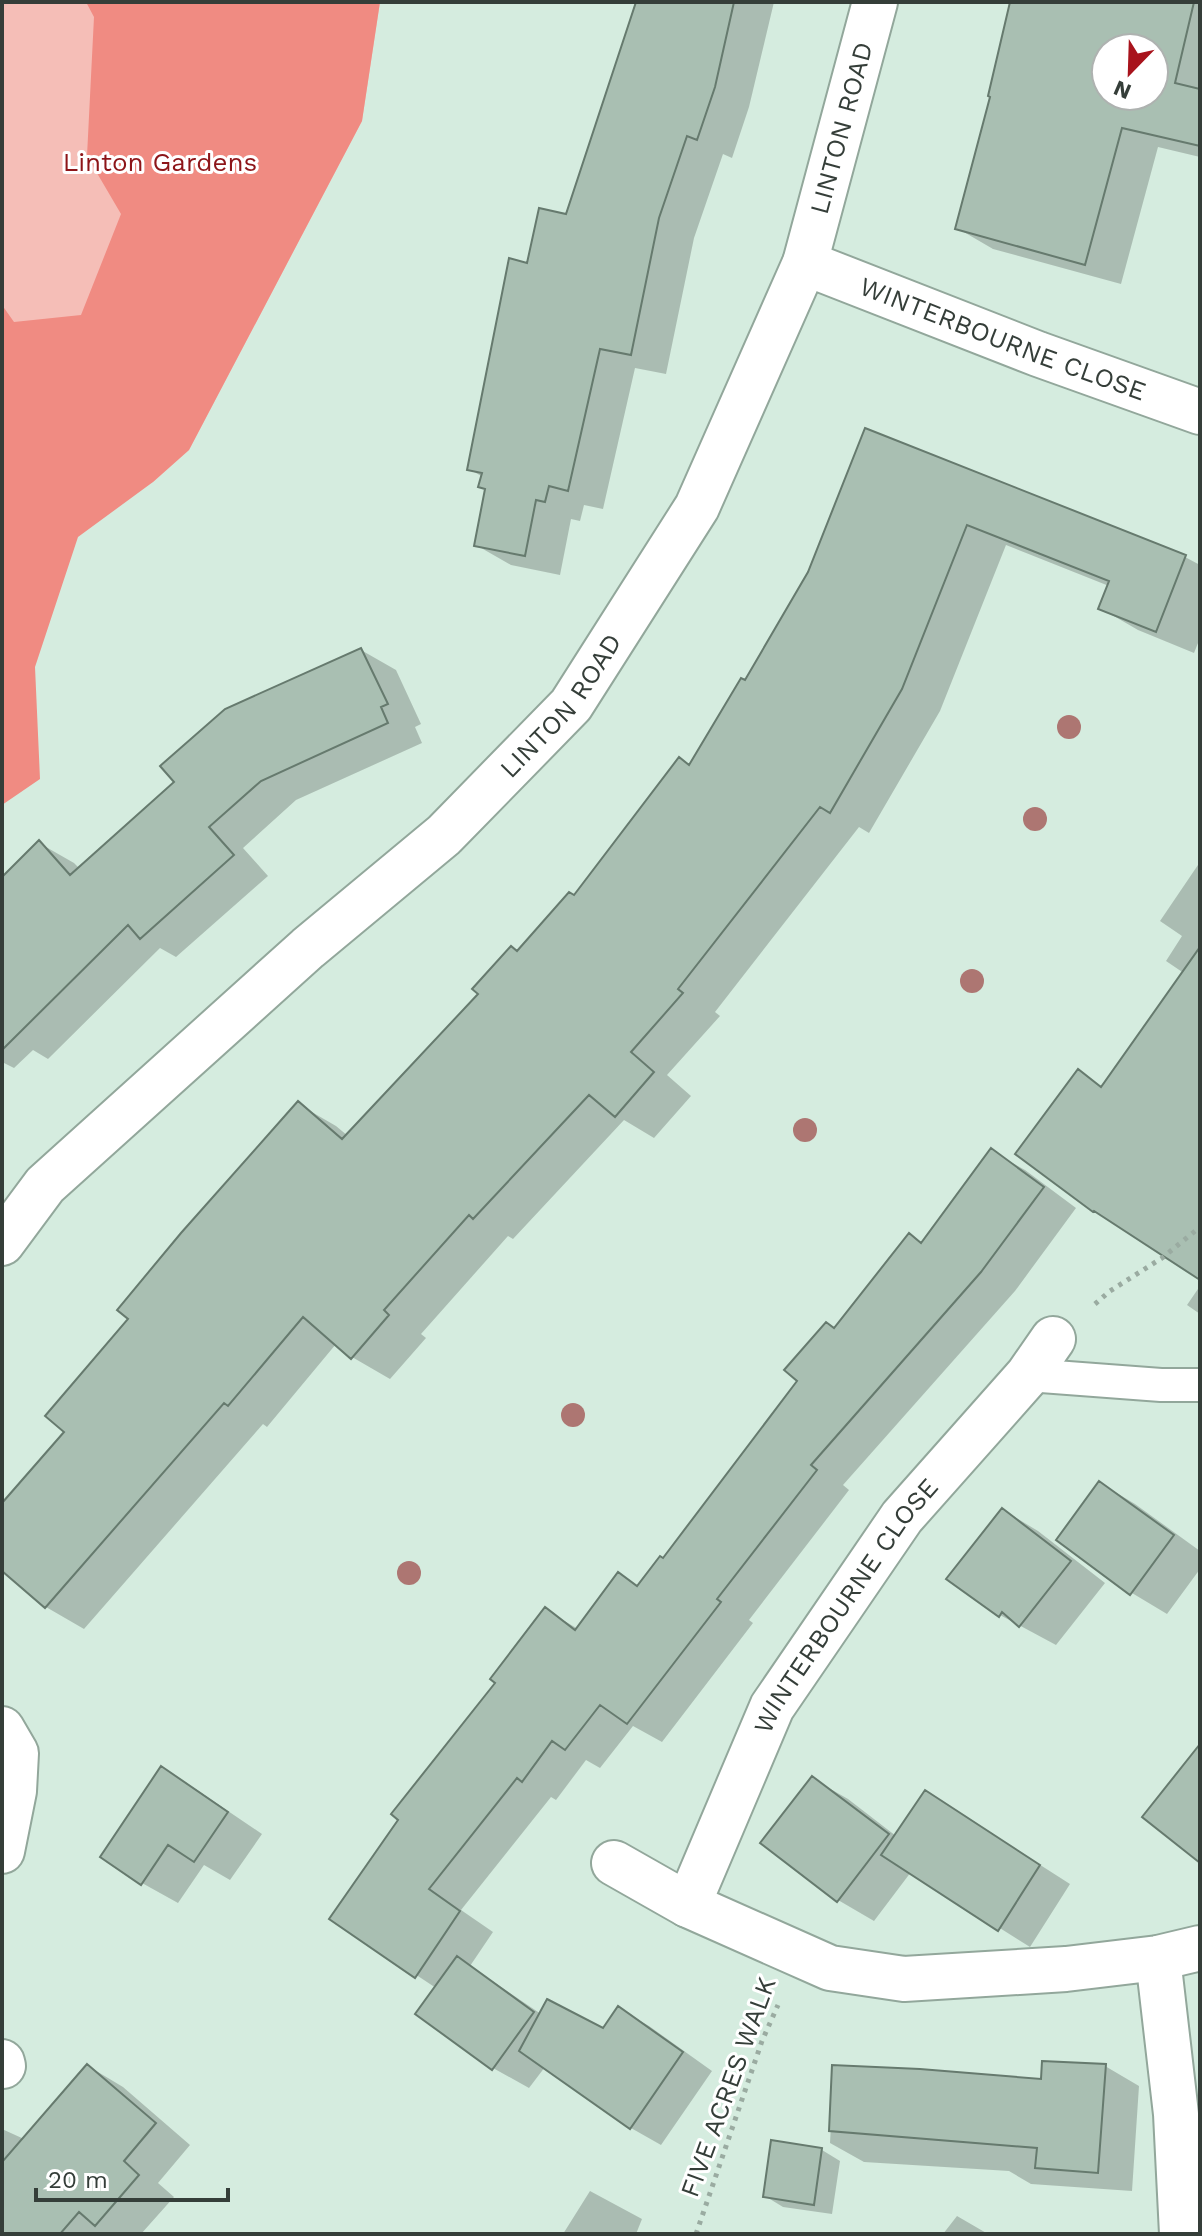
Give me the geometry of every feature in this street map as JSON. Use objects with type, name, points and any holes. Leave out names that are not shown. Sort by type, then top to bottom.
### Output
[{"type":"street","name":"LINTON ROAD","points":[[2,1243],[45,1185],[308,948],[444,835],[571,705],[697,507],[805,263],[875,2]]},
{"type":"street","name":"WINTERBOURNE CLOSE","points":[[805,263],[1038,354],[1200,412]]},
{"type":"street","name":"WINTERBOURNE CLOSE","points":[[688,1905],[772,1707],[902,1517],[1028,1375],[1053,1339]]},
{"type":"street","points":[[2,1729],[16,1753],[14,1791],[2,1851]]},
{"type":"street","points":[[614,1863],[688,1905],[830,1968],[904,1979],[1066,1969],[1158,1958],[1200,1948]]},
{"type":"street","points":[[1158,1958],[1189,2230]]},
{"type":"lane","points":[[1028,1375],[1200,1385]]},
{"type":"path","points":[[1053,1339],[1110,1291],[1162,1258],[1200,1227]]},
{"type":"path","name":"FIVE ACRES WALK","points":[[696,2234],[762,2041],[800,1954]]},
{"type":"green space","name":"Linton Gardens","points":[[2,2],[380,2],[362,121],[189,450],[153,482],[2,539]]},
{"type":"green space","name":"Linton Gardens","points":[[86,2],[380,2],[362,121],[189,450],[153,482],[78,537],[35,667],[40,779],[2,805],[2,305],[14,322],[81,315],[121,214],[87,156],[94,17]]},
{"type":"building","points":[[636,2],[734,2],[715,87],[697,140],[687,136],[659,218],[631,355],[600,349],[568,491],[549,486],[545,502],[536,500],[525,556],[474,546],[485,489],[478,487],[482,473],[467,470],[509,258],[527,263],[539,208],[566,214]]},
{"type":"building","points":[[1010,2],[1194,2],[1175,83],[1200,89],[1200,146],[1122,128],[1085,265],[955,229],[990,97]]},
{"type":"building","points":[[865,428],[1186,555],[1156,632],[1098,609],[1109,581],[967,525],[902,689],[830,813],[820,807],[678,989],[683,993],[631,1052],[654,1072],[615,1117],[589,1095],[473,1219],[469,1215],[384,1310],[389,1315],[351,1359],[303,1317],[228,1406],[224,1403],[45,1608],[2,1571],[2,1503],[64,1432],[45,1416],[128,1319],[117,1310],[298,1101],[342,1139],[478,994],[472,989],[511,946],[517,951],[569,892],[574,895],[679,757],[689,765],[741,678],[745,680],[808,572]]},
{"type":"building","points":[[361,648],[388,704],[381,707],[388,723],[261,781],[209,827],[234,855],[140,939],[128,925],[2,1050],[2,877],[39,840],[70,875],[174,782],[160,766],[225,709]]},
{"type":"building","points":[[1200,947],[1200,1280],[1093,1212],[1015,1154],[1078,1069],[1101,1087]]},
{"type":"building","points":[[991,1148],[1044,1187],[981,1272],[811,1465],[817,1470],[717,1599],[721,1602],[627,1724],[600,1705],[565,1750],[552,1741],[522,1782],[517,1778],[429,1889],[460,1911],[415,1978],[329,1919],[398,1820],[391,1814],[495,1683],[490,1679],[545,1607],[575,1630],[618,1572],[637,1586],[660,1556],[663,1558],[797,1381],[784,1370],[826,1322],[834,1328],[909,1233],[921,1243]]},
{"type":"building","points":[[1099,1481],[1174,1535],[1130,1595],[1056,1540]]},
{"type":"building","points":[[1002,1508],[1071,1561],[1019,1627],[1002,1612],[999,1617],[946,1579]]},
{"type":"building","points":[[1200,1744],[1200,1863],[1142,1817]]},
{"type":"building","points":[[161,1766],[228,1812],[194,1862],[168,1845],[141,1885],[100,1857]]},
{"type":"building","points":[[812,1776],[889,1834],[837,1902],[760,1843]]},
{"type":"building","points":[[925,1790],[1040,1865],[998,1931],[881,1855]]},
{"type":"building","points":[[457,1956],[534,2012],[492,2070],[415,2014]]},
{"type":"building","points":[[547,1999],[603,2028],[618,2006],[683,2052],[630,2129],[519,2051]]},
{"type":"building","points":[[1042,2061],[1106,2064],[1098,2173],[1035,2168],[1037,2148],[829,2131],[832,2065],[1041,2079]]},
{"type":"building","points":[[87,2064],[156,2123],[124,2161],[139,2175],[95,2226],[79,2212],[60,2234],[2,2234],[2,2162]]},
{"type":"building","points":[[771,2140],[822,2148],[814,2205],[763,2197]]}]
